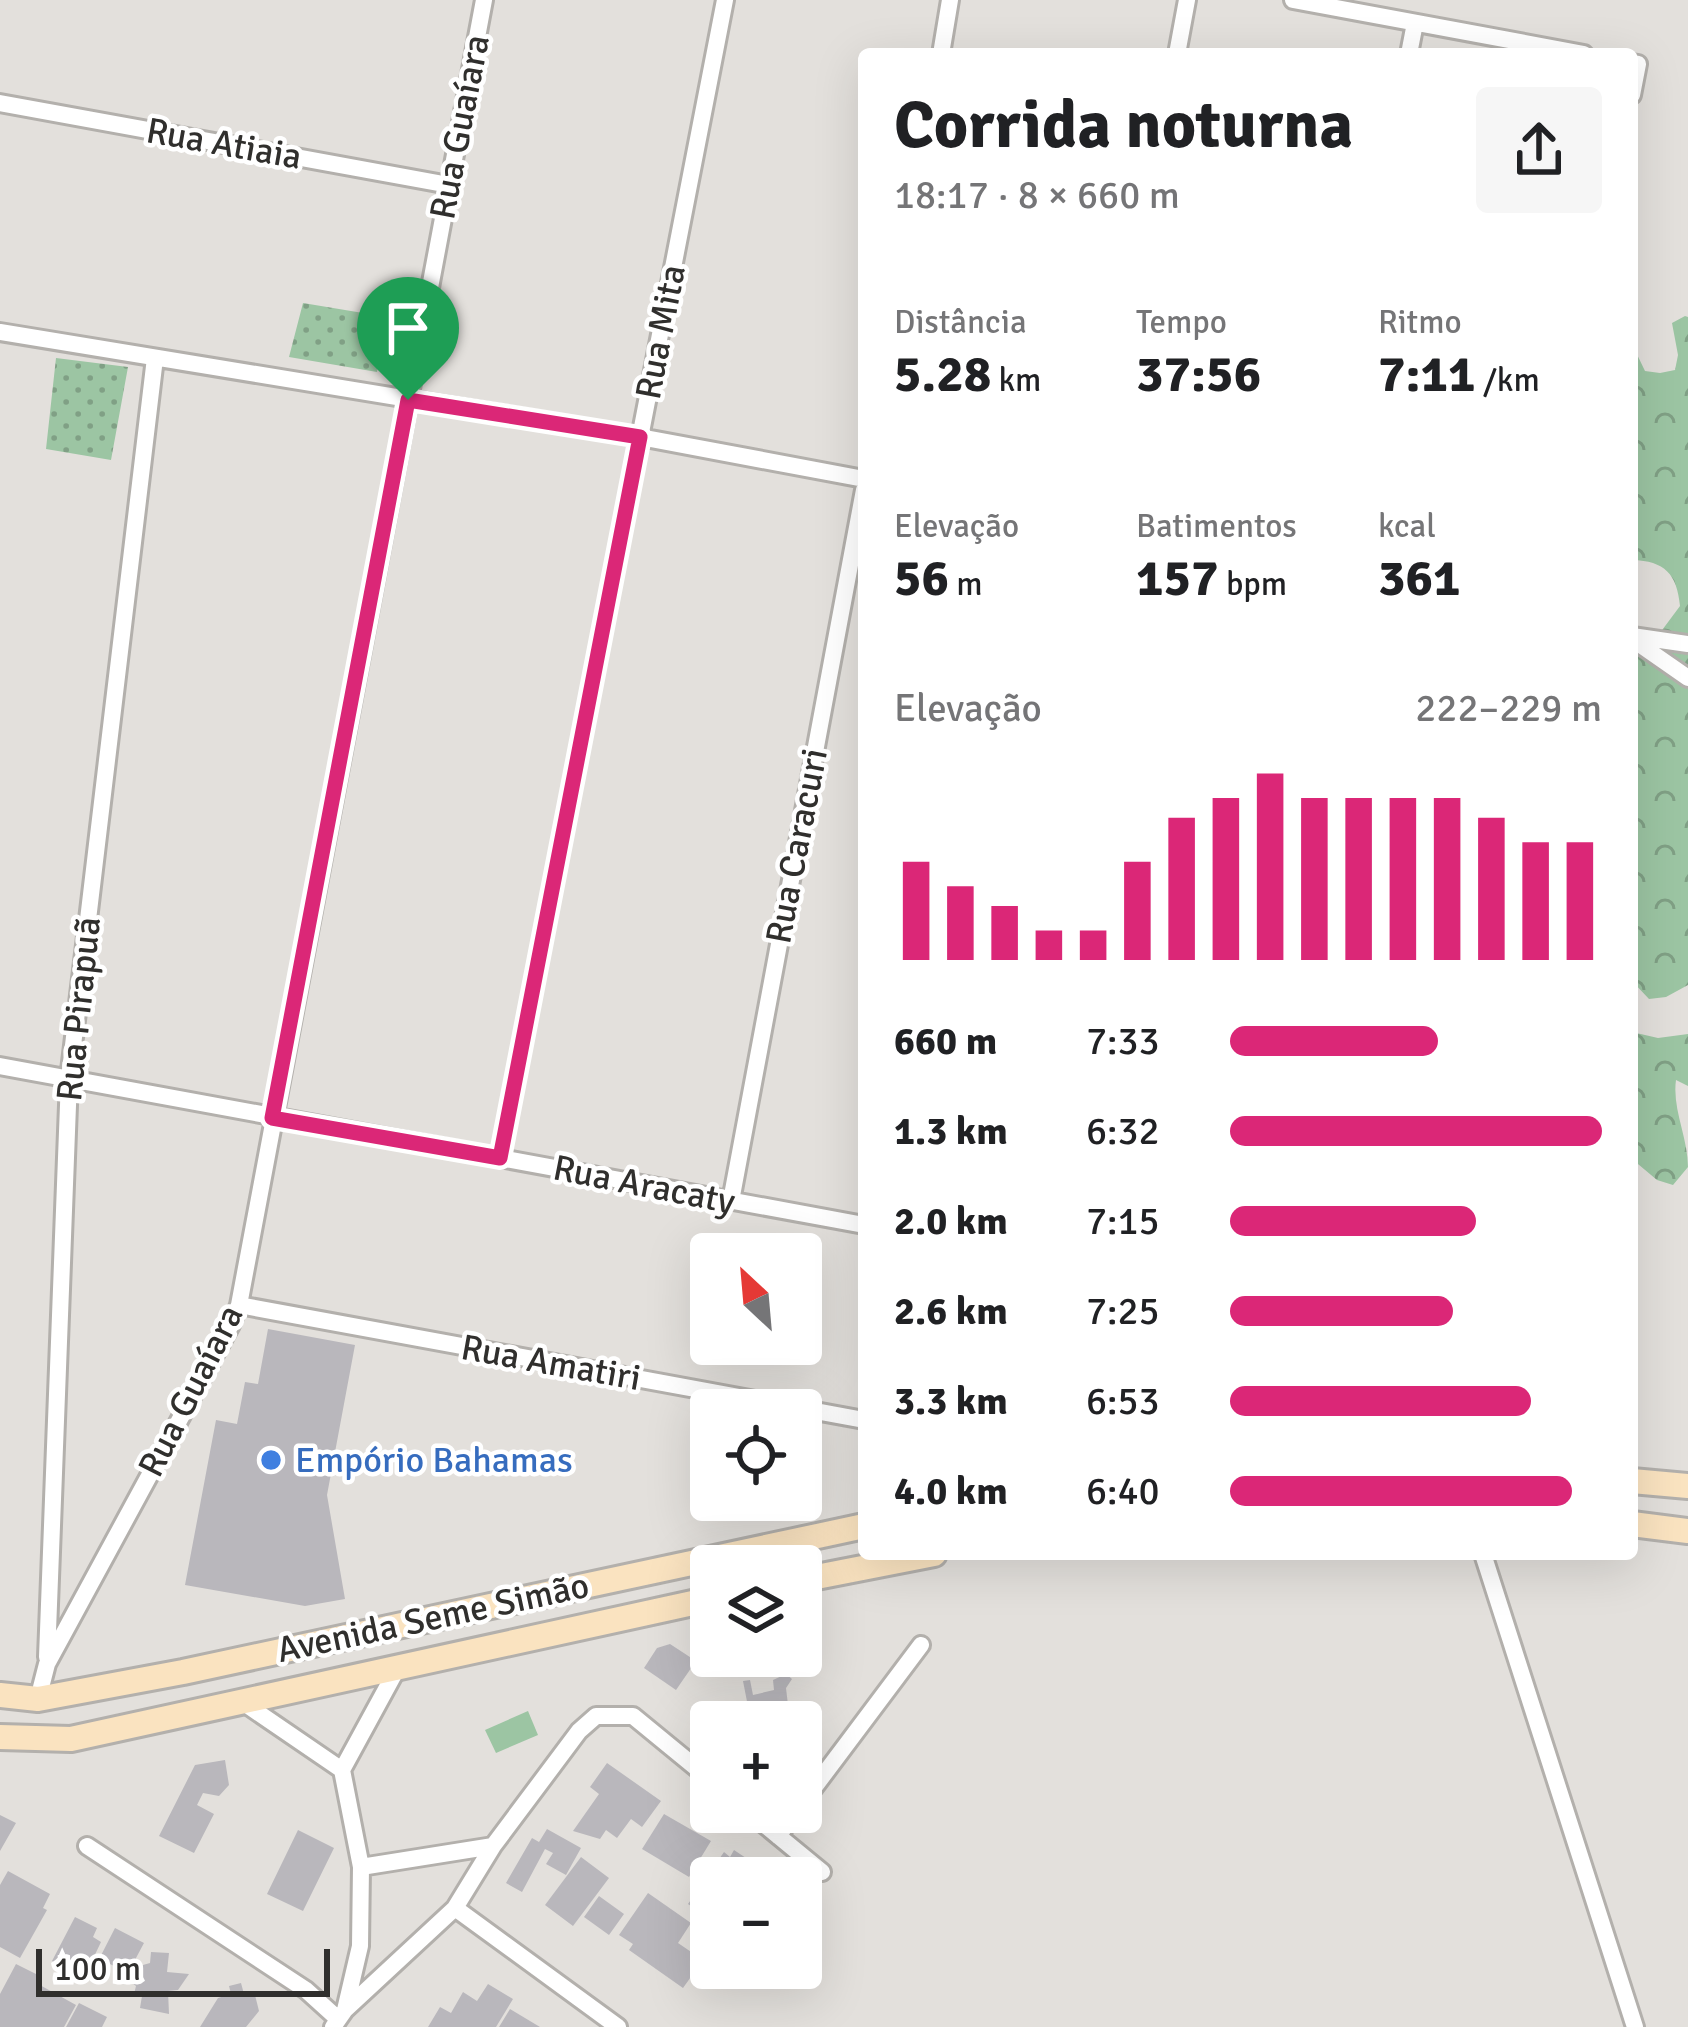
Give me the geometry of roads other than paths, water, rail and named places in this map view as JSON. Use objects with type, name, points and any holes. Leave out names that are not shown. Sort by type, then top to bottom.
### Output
[{"type":"main road","points":[[1638,1481],[1688,1486]]},
{"type":"main road","points":[[1638,1525],[1688,1531]]},
{"type":"main road","name":"Avenida Seme Simão","points":[[0,1695],[38,1699],[183,1672],[858,1527]]},
{"type":"main road","points":[[822,1576],[903,1560]]},
{"type":"main road","points":[[600,1625],[651,1598],[651,1572]]},
{"type":"main road","name":"Avenida Seme Simão","points":[[0,1737],[71,1738],[120,1729],[690,1604]]},
{"type":"main road","points":[[120,1729],[122,1704],[136,1691],[183,1672]]},
{"type":"street","name":"Rua Guaíara","points":[[38,1699],[47,1664],[238,1305],[484,0]]},
{"type":"street","name":"Rua Mita","points":[[500,1158],[725,0]]},
{"type":"street","points":[[942,48],[950,0]]},
{"type":"street","points":[[1178,48],[1187,0]]},
{"type":"street","points":[[1292,0],[1553,48]]},
{"type":"street","points":[[1410,48],[1415,22]]},
{"type":"street","name":"Rua Atiaia","points":[[0,103],[449,184]]},
{"type":"street","points":[[0,332],[640,437],[858,478]]},
{"type":"street","name":"Rua Pirapuã","points":[[47,1664],[69,1079],[155,358]]},
{"type":"street","name":"Rua Caracuri","points":[[731,1202],[858,522]]},
{"type":"street","points":[[1638,639],[1688,644]]},
{"type":"street","points":[[1638,642],[1688,678]]},
{"type":"street","name":"Rua Aracaty","points":[[0,1066],[858,1224]]},
{"type":"street","name":"Rua Amatiri","points":[[238,1305],[858,1419]]},
{"type":"street","points":[[1485,1560],[1635,2027]]},
{"type":"street","points":[[822,1777],[921,1645]]},
{"type":"street","points":[[338,2019],[360,1946],[361,1867],[342,1770],[397,1669]]},
{"type":"street","points":[[244,1703],[342,1770]]},
{"type":"street","points":[[338,2019],[455,1908],[493,1846],[578,1730],[596,1716],[634,1716],[690,1763]]},
{"type":"street","points":[[774,1833],[804,1857]]},
{"type":"street","points":[[87,1846],[306,1990],[338,2019]]},
{"type":"street","points":[[361,1867],[493,1846]]},
{"type":"street","points":[[455,1908],[618,2027]]},
{"type":"street","points":[[360,1946],[371,1959],[390,1969]]},
{"type":"place","name":"Empório Bahamas","points":[[271,1460]]}]
